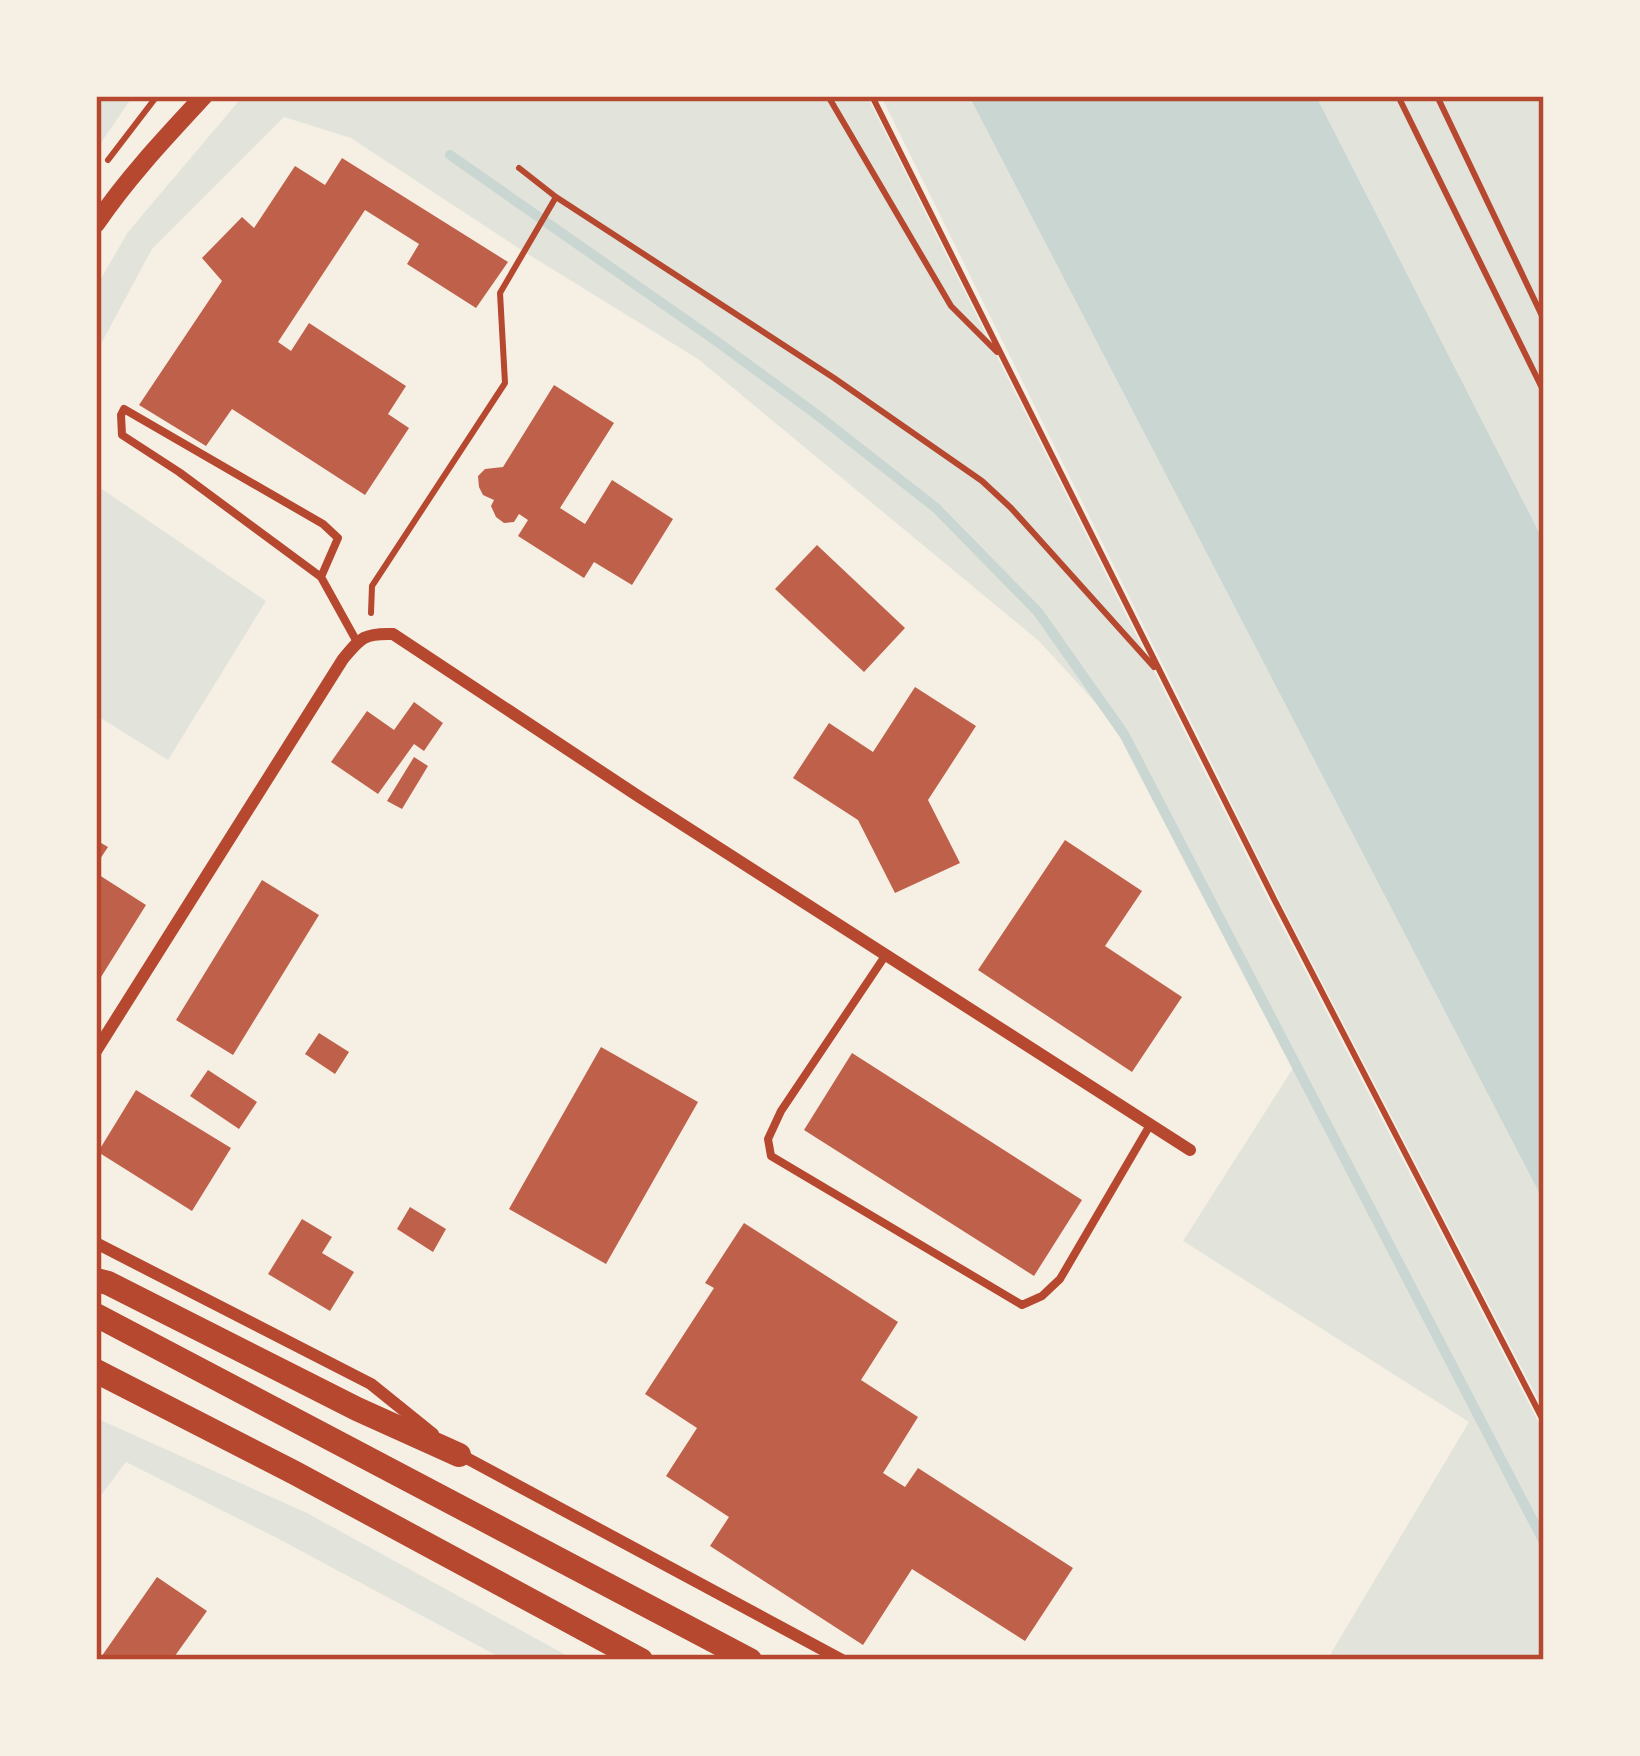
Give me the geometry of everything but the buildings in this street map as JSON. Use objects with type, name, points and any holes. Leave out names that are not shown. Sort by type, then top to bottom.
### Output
[{"type":"highway","points":[[96,1280],[460,1455]]},
{"type":"highway","points":[[96,1315],[749,1660]]},
{"type":"highway","points":[[96,1371],[641,1660]]},
{"type":"street","points":[[96,224],[203,96]]},
{"type":"street","points":[[96,1051],[343,658],[370,633],[393,634],[1190,1150]]},
{"type":"street","points":[[96,1244],[371,1384],[460,1455],[842,1660]]},
{"type":"lane","points":[[321,577],[338,538],[323,524],[124,409],[122,435],[321,577],[357,642]]},
{"type":"lane","points":[[886,955],[781,1111],[768,1139],[770,1156],[1022,1304],[1042,1297],[1060,1279],[1150,1124]]},
{"type":"path","points":[[96,175],[157,96]]},
{"type":"path","points":[[828,96],[951,306],[1004,359]]},
{"type":"path","points":[[872,96],[1274,901],[1544,1422]]},
{"type":"path","points":[[1398,96],[1544,392]]},
{"type":"path","points":[[1437,96],[1544,320]]},
{"type":"path","points":[[519,169],[982,481],[1161,674]]},
{"type":"path","points":[[370,633],[372,586],[505,383],[500,293],[556,197]]},
{"type":"shaded area","points":[[105,96],[133,96],[96,150],[96,111]]},
{"type":"shaded area","points":[[243,96],[867,96],[1270,903],[1544,1433],[1544,1660],[1327,1660],[1469,1422],[1183,1241],[1295,1065],[1124,734],[1039,641],[698,359],[351,138],[284,117],[152,249],[96,353],[96,287],[128,232]]},
{"type":"shaded area","points":[[881,96],[969,96],[1544,1202],[1544,1411],[1279,899]]},
{"type":"shaded area","points":[[969,96],[1316,96],[1544,542],[1544,1202]]},
{"type":"shaded area","points":[[1316,96],[1544,96],[1544,542]]},
{"type":"shaded area","points":[[96,485],[266,601],[168,760],[96,715]]},
{"type":"shaded area","points":[[96,1418],[307,1513],[575,1660],[505,1660],[126,1462],[96,1502]]},
{"type":"waterway","points":[[450,155],[816,414],[936,508],[1038,612],[1124,734],[1544,1542]]}]
